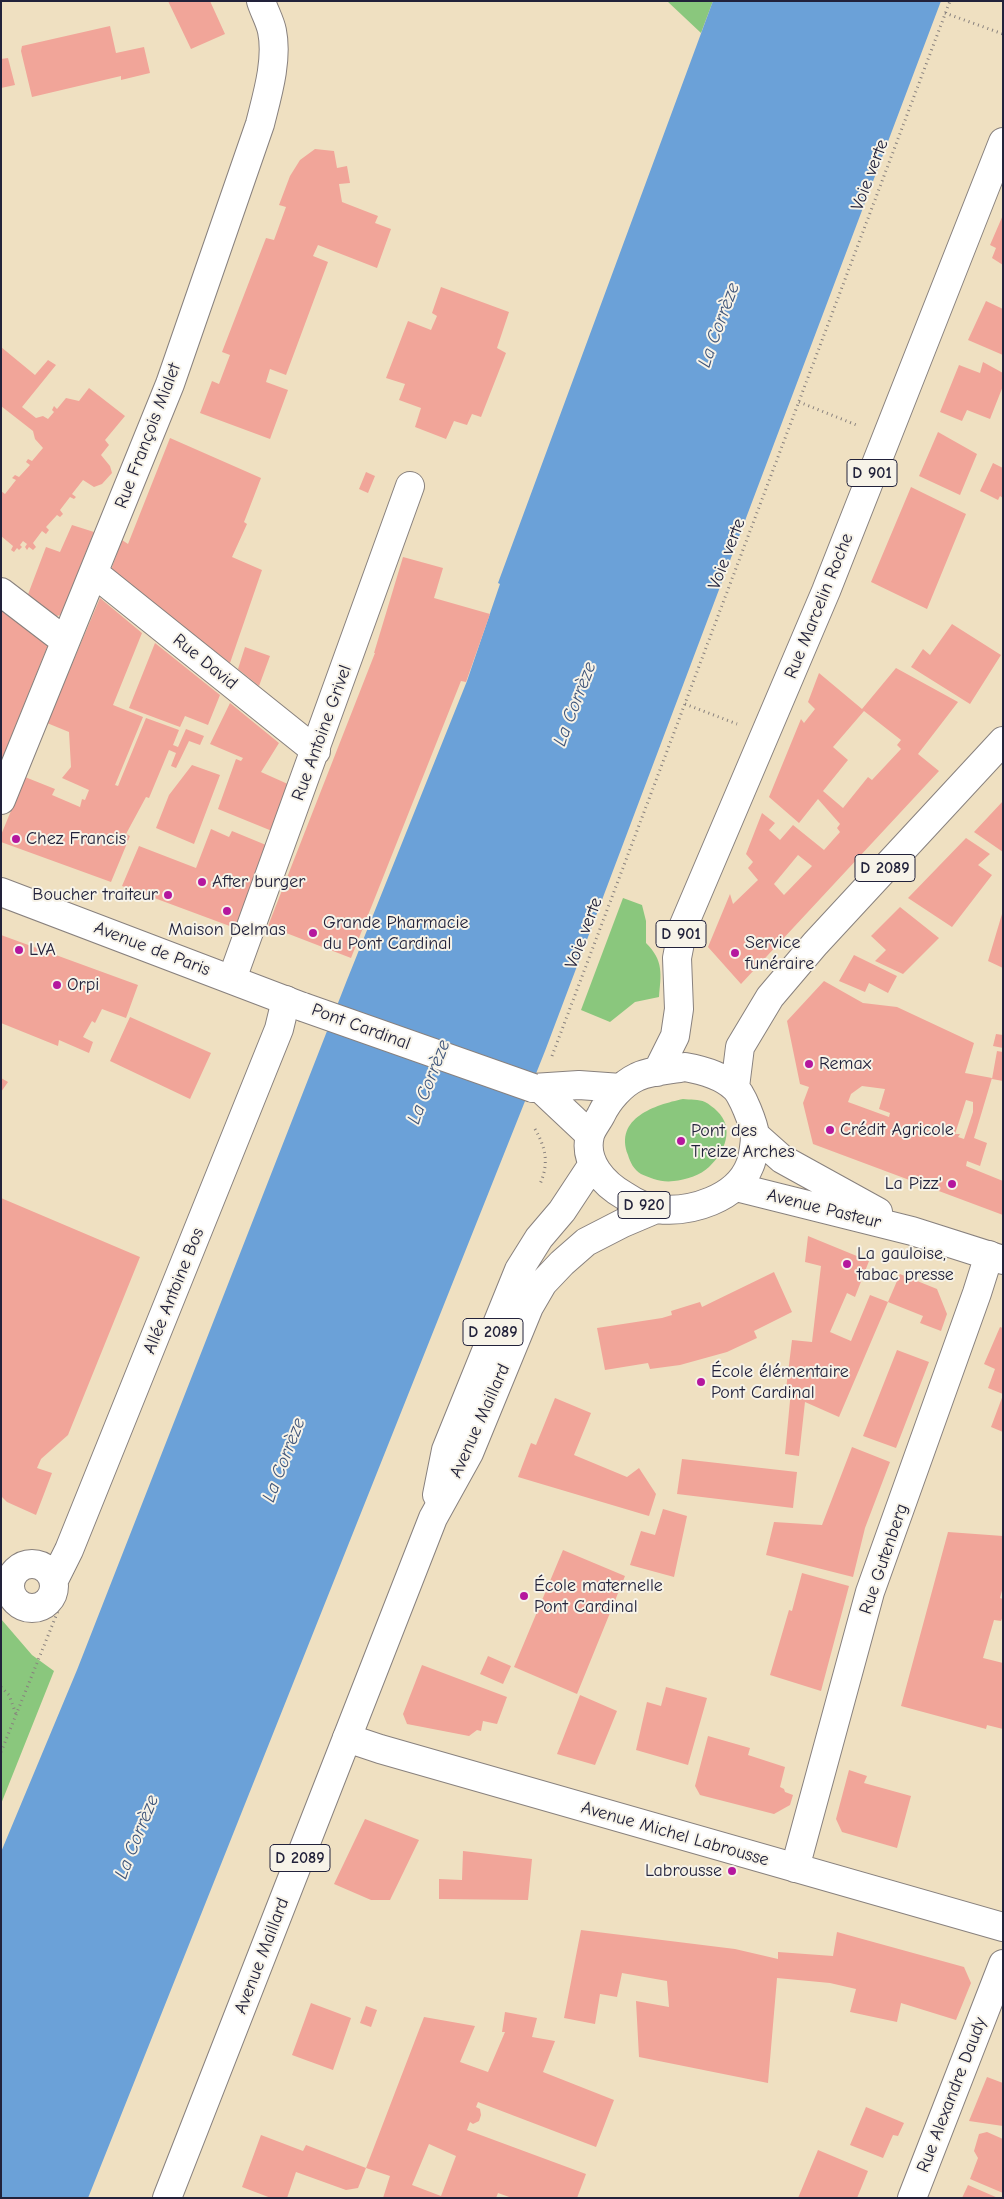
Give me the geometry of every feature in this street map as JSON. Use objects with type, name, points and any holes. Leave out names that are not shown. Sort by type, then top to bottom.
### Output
[{"type":"main road","name":"Rue François Mialet","points":[[1,800],[170,384],[260,124],[270,86],[272,64],[272,31],[261,1]]},
{"type":"main road","name":"Rue Marcelin Roche","points":[[657,1072],[674,1036],[679,1009],[677,958],[683,927],[826,591],[1003,142]]},
{"type":"main road","name":"Rue Antoine Grivel","points":[[232,979],[316,751],[410,486]]},
{"type":"main road","name":"Rue David","points":[[94,573],[316,751]]},
{"type":"main road","points":[[1,592],[65,641]]},
{"type":"main road","name":"D 2089","points":[[735,1087],[740,1047],[770,998],[815,944],[1003,741]]},
{"type":"main road","name":"Avenue de Paris","points":[[1,892],[294,1003]]},
{"type":"main road","name":"Pont Cardinal","points":[[294,1003],[536,1088]]},
{"type":"main road","name":"Allée Antoine Bos","points":[[54,1580],[69,1550],[279,1029],[294,1003]]},
{"type":"main road","points":[[536,1088],[590,1135],[606,1105],[621,1088],[637,1077],[686,1067],[706,1070],[735,1087],[746,1107],[755,1134],[750,1165],[736,1187]]},
{"type":"main road","points":[[536,1088],[579,1084],[621,1088]]},
{"type":"main road","name":"Avenue Pasteur","points":[[755,1134],[782,1159],[912,1231]]},
{"type":"main road","name":"D 920","points":[[590,1135],[593,1164],[599,1175],[610,1188],[633,1201],[656,1209],[684,1208],[710,1202],[736,1187]]},
{"type":"main road","name":"Avenue Maillard","points":[[433,1518],[446,1450],[518,1270],[538,1238],[562,1211],[593,1164]]},
{"type":"main road","name":"Avenue Pasteur","points":[[736,1187],[912,1231],[996,1258]]},
{"type":"main road","name":"Avenue Maillard","points":[[167,2198],[433,1518],[469,1454],[529,1307],[543,1283],[586,1242],[623,1222],[656,1209]]},
{"type":"main road","name":"Rue Gutenberg","points":[[795,1868],[870,1592],[977,1293],[996,1258]]},
{"type":"main road","points":[[39,1564],[46,1568],[54,1580],[53,1595],[49,1601],[36,1609],[28,1609],[15,1601],[11,1595],[8,1569],[39,1564]]},
{"type":"main road","name":"Avenue Michel Labrousse","points":[[347,1738],[1003,1927]]},
{"type":"main road","name":"Rue Alexandre Daudy","points":[[912,2198],[1003,1964]]},
{"type":"path","name":"Voie verte","points":[[546,1158],[541,1139],[529,1117],[536,1088],[950,1]]},
{"type":"path","points":[[945,13],[1003,34]]},
{"type":"path","points":[[798,402],[886,436]]},
{"type":"path","points":[[1,1687],[8,1695],[16,1714],[1,1752]]},
{"type":"green space","points":[[667,1],[713,1],[701,33]]},
{"type":"green space","points":[[623,898],[642,905],[646,921],[646,943],[659,962],[659,997],[635,1002],[610,1022],[581,1010]]},
{"type":"green space","points":[[683,1099],[705,1102],[722,1118],[727,1132],[720,1154],[706,1170],[683,1180],[665,1181],[641,1174],[634,1168],[629,1158],[625,1142],[627,1131],[640,1115],[661,1105]]},
{"type":"green space","points":[[1,1619],[32,1655],[54,1671],[1,1804]]},
{"type":"water","name":"La Corrèze","points":[[713,1],[941,1],[545,1051],[88,2198],[1,2198],[1,1852],[77,1670],[347,980],[467,681],[500,584],[498,583]]},
{"type":"building","points":[[168,1],[210,1],[225,34],[191,49]]},
{"type":"building","points":[[110,26],[116,53],[144,47],[150,73],[121,80],[121,76],[32,97],[21,51],[22,46]]},
{"type":"building","points":[[8,58],[15,85],[1,88],[1,59]]},
{"type":"building","points":[[315,149],[334,151],[337,168],[347,166],[350,183],[339,184],[342,202],[378,216],[375,223],[391,229],[377,268],[318,245],[313,256],[328,262],[286,375],[270,369],[266,382],[288,390],[270,439],[200,413],[212,381],[219,384],[230,355],[222,352],[266,238],[274,240],[286,207],[279,205],[290,176],[300,160]]},
{"type":"building","points":[[1003,215],[1003,265],[992,258],[996,248],[990,245]]},
{"type":"building","points":[[441,287],[509,312],[497,348],[506,353],[481,417],[472,414],[467,425],[454,421],[446,439],[415,427],[421,408],[399,400],[405,384],[386,378],[408,321],[431,330],[437,316],[432,313]]},
{"type":"building","points":[[986,301],[1003,309],[1003,355],[968,340]]},
{"type":"building","points":[[1,347],[35,375],[48,360],[56,365],[22,407],[36,418],[43,416],[48,419],[54,412],[52,410],[54,406],[57,409],[66,398],[79,401],[89,388],[125,416],[105,440],[109,445],[101,455],[110,466],[112,473],[102,484],[94,487],[83,480],[72,494],[76,497],[74,499],[70,497],[60,510],[63,514],[60,517],[57,515],[46,527],[49,530],[46,534],[42,531],[33,543],[36,547],[33,550],[29,547],[27,550],[25,547],[27,544],[23,541],[20,545],[22,547],[19,550],[17,548],[14,552],[11,550],[13,546],[1,536],[1,491],[5,494],[16,480],[12,478],[15,475],[19,477],[30,465],[26,462],[28,459],[32,461],[43,448],[35,439],[33,431],[1,406]]},
{"type":"building","points":[[983,362],[1003,373],[1003,386],[990,419],[967,410],[962,421],[940,412],[959,365],[980,373]]},
{"type":"building","points":[[938,432],[977,454],[960,495],[919,476]]},
{"type":"building","points":[[170,438],[261,478],[244,522],[247,524],[232,557],[262,570],[230,663],[111,570],[122,540],[128,544]]},
{"type":"building","points":[[993,463],[1003,468],[1003,498],[1000,496],[998,500],[980,491]]},
{"type":"building","points":[[366,472],[375,476],[368,493],[359,489]]},
{"type":"building","points":[[911,487],[966,514],[927,609],[871,582]]},
{"type":"building","points":[[72,525],[94,532],[61,615],[52,617],[27,597],[46,547],[60,552]]},
{"type":"building","points":[[403,557],[443,568],[434,598],[490,614],[466,682],[461,681],[351,958],[268,926],[375,653]]},
{"type":"building","points":[[100,598],[142,633],[113,705],[143,717],[115,785],[118,786],[146,718],[179,730],[173,745],[178,747],[186,729],[204,736],[200,745],[189,741],[176,768],[171,766],[176,753],[169,750],[149,798],[146,797],[126,834],[130,836],[111,882],[1,842],[1,835],[25,777],[55,789],[52,795],[80,807],[82,799],[85,800],[89,790],[62,778],[71,767],[69,732],[47,723]]},
{"type":"building","points":[[1,608],[48,645],[1,762]]},
{"type":"building","points":[[952,624],[1001,655],[970,704],[911,667],[923,649],[930,655]]},
{"type":"building","points":[[155,643],[220,695],[208,725],[185,716],[180,727],[129,708]]},
{"type":"building","points":[[245,647],[270,656],[259,686],[238,669]]},
{"type":"building","points":[[896,668],[958,702],[918,754],[939,771],[741,984],[708,947],[730,894],[733,904],[758,880],[748,868],[753,862],[746,854],[762,813],[775,823],[769,830],[780,840],[793,825],[824,850],[840,832],[837,828],[840,824],[818,799],[799,823],[769,797],[801,719],[804,723],[815,709],[808,702],[819,673],[862,709]],"holes":[[[864,711],[901,740],[897,745],[901,749],[872,780],[868,777],[843,808],[823,791],[848,760],[833,747]],[[798,855],[812,866],[784,895],[774,884]]]},
{"type":"building","points":[[230,703],[279,743],[261,772],[290,785],[272,831],[218,809],[236,759],[241,761],[243,758],[210,744]]},
{"type":"building","points":[[192,765],[220,775],[194,844],[156,828],[169,795]]},
{"type":"building","points":[[1003,801],[1003,852],[974,832]]},
{"type":"building","points":[[211,829],[229,837],[232,831],[266,845],[235,928],[122,886],[139,846],[196,868]]},
{"type":"building","points":[[966,838],[990,854],[978,865],[992,875],[952,927],[908,898]]},
{"type":"building","points":[[900,907],[939,938],[903,974],[875,961],[886,950],[871,936]]},
{"type":"building","points":[[1003,914],[1003,968],[988,961]]},
{"type":"building","points":[[1,935],[138,985],[126,1018],[102,1009],[95,1023],[92,1021],[83,1037],[93,1042],[89,1053],[59,1040],[58,1046],[1,1023]]},
{"type":"building","points":[[854,955],[897,976],[888,993],[869,983],[865,992],[839,981]]},
{"type":"building","points":[[824,981],[863,1003],[897,1007],[974,1043],[965,1073],[992,1078],[974,1138],[987,1143],[980,1166],[967,1161],[966,1166],[1003,1181],[1003,1215],[813,1144],[803,1103],[809,1087],[800,1084],[787,1021]],"holes":[[[862,1086],[885,1089],[879,1109],[890,1113],[889,1117],[848,1102],[851,1094]],[[966,1100],[973,1102],[973,1112],[964,1139],[958,1137],[960,1134],[955,1134]]]},
{"type":"building","points":[[130,1017],[211,1053],[190,1099],[110,1061]]},
{"type":"building","points":[[996,1034],[1003,1035],[1003,1048],[993,1046]]},
{"type":"building","points":[[997,1051],[1003,1052],[1003,1081],[992,1079]]},
{"type":"building","points":[[1,1078],[8,1082],[1,1092]]},
{"type":"building","points":[[1,1198],[140,1257],[68,1435],[41,1459],[37,1468],[52,1473],[36,1515],[7,1502],[1,1496]]},
{"type":"building","points":[[808,1236],[869,1261],[855,1297],[847,1293],[830,1332],[851,1341],[870,1295],[888,1302],[839,1417],[805,1402],[799,1456],[785,1454],[791,1390],[786,1389],[792,1340],[812,1342],[821,1266],[805,1262]]},
{"type":"building","points":[[774,1272],[792,1312],[754,1331],[757,1338],[727,1352],[680,1365],[650,1369],[648,1363],[605,1370],[597,1328],[662,1318],[672,1315],[671,1311],[700,1302],[702,1307]]},
{"type":"building","points":[[900,1274],[937,1289],[947,1314],[941,1331],[920,1323],[923,1316],[888,1302]]},
{"type":"building","points":[[1000,1327],[1003,1328],[1003,1394],[988,1388],[995,1369],[984,1364]]},
{"type":"building","points":[[897,1350],[929,1362],[896,1448],[863,1436]]},
{"type":"building","points":[[1003,1395],[1003,1432],[991,1427]]},
{"type":"building","points":[[555,1398],[591,1413],[574,1455],[627,1477],[639,1468],[656,1494],[649,1516],[518,1477],[531,1443],[536,1445]]},
{"type":"building","points":[[852,1447],[890,1462],[865,1528],[853,1577],[766,1555],[774,1522],[822,1525]]},
{"type":"building","points":[[682,1459],[797,1472],[793,1508],[677,1494]]},
{"type":"building","points":[[663,1509],[687,1516],[674,1577],[630,1565],[641,1531],[655,1535]]},
{"type":"building","points":[[948,1532],[1003,1536],[1003,1587],[1000,1598],[1003,1599],[1003,1616],[1001,1621],[994,1620],[983,1658],[1003,1663],[1003,1729],[987,1725],[986,1729],[901,1706]]},
{"type":"building","points":[[563,1550],[625,1576],[577,1694],[514,1667]]},
{"type":"building","points":[[802,1573],[849,1586],[821,1691],[770,1675],[789,1610],[792,1611]]},
{"type":"building","points":[[488,1656],[511,1666],[503,1684],[480,1674]]},
{"type":"building","points":[[422,1665],[507,1697],[497,1724],[483,1721],[481,1731],[477,1730],[469,1736],[407,1724],[403,1714]]},
{"type":"building","points":[[666,1687],[707,1698],[688,1765],[636,1750],[647,1702],[661,1706]]},
{"type":"building","points":[[580,1695],[617,1711],[595,1765],[557,1754]]},
{"type":"building","points":[[708,1736],[750,1748],[748,1755],[785,1767],[780,1787],[785,1792],[793,1795],[790,1805],[774,1814],[700,1795],[695,1786]]},
{"type":"building","points":[[849,1770],[867,1776],[864,1783],[911,1796],[897,1848],[842,1832],[836,1819]]},
{"type":"building","points":[[365,1819],[419,1840],[390,1900],[371,1900],[334,1884]]},
{"type":"building","points":[[463,1851],[532,1859],[528,1900],[439,1899],[439,1879],[462,1880]]},
{"type":"building","points":[[581,1930],[735,1949],[778,1959],[778,1952],[833,1956],[837,1932],[964,1967],[971,1983],[956,2020],[901,2003],[897,2022],[850,2012],[856,1989],[830,1983],[777,1978],[768,2083],[639,2057],[636,2001],[669,2007],[667,1981],[622,1973],[617,1997],[600,1994],[595,2024],[564,2018]]},
{"type":"building","points":[[311,2003],[351,2018],[333,2070],[292,2055]]},
{"type":"building","points":[[366,2006],[377,2010],[371,2027],[360,2023]]},
{"type":"building","points":[[505,2012],[537,2018],[532,2037],[555,2041],[543,2072],[614,2100],[596,2147],[478,2102],[476,2107],[480,2109],[481,2115],[479,2121],[473,2124],[470,2122],[467,2130],[586,2174],[577,2198],[512,2198],[498,2193],[496,2198],[383,2198],[390,2176],[366,2168],[424,2017],[475,2026],[460,2062],[488,2072],[505,2032],[502,2032]],"holes":[[[429,2144],[456,2156],[441,2196],[412,2185]]]},
{"type":"building","points":[[987,2077],[1003,2083],[1003,2126],[969,2121]]},
{"type":"building","points":[[866,2107],[904,2123],[898,2136],[893,2135],[883,2158],[850,2145]]},
{"type":"building","points":[[987,2132],[1003,2139],[1003,2193],[970,2179],[978,2158],[974,2151],[979,2134]]},
{"type":"building","points":[[261,2135],[303,2151],[306,2145],[366,2168],[358,2188],[346,2190],[296,2172],[287,2198],[271,2198],[242,2187]]},
{"type":"building","points":[[818,2150],[868,2171],[857,2198],[798,2198]]},
{"type":"building","points":[[968,2185],[998,2198],[962,2198]]},
{"type":"place","name":"Chez Francis","points":[[16,839]]},
{"type":"place","name":"After burger","points":[[202,882]]},
{"type":"place","name":"Boucher traiteur","points":[[168,895]]},
{"type":"place","name":"Maison Delmas","points":[[227,911]]},
{"type":"place","name":"Grande Pharmacie du Pont Cardinal","points":[[313,933]]},
{"type":"place","name":"LVA","points":[[19,950]]},
{"type":"place","name":"Service funéraire","points":[[735,953]]},
{"type":"place","name":"Orpi","points":[[57,985]]},
{"type":"place","name":"Remax","points":[[809,1064]]},
{"type":"place","name":"Crédit Agricole","points":[[830,1130]]},
{"type":"place","name":"Pont des Treize Arches","points":[[681,1141]]},
{"type":"place","name":"La Pizz'","points":[[952,1184]]},
{"type":"place","name":"La gauloise, tabac presse","points":[[847,1264]]},
{"type":"place","name":"École élémentaire Pont Cardinal","points":[[701,1382]]},
{"type":"place","name":"École maternelle Pont Cardinal","points":[[524,1596]]},
{"type":"place","name":"Labrousse","points":[[732,1871]]}]
